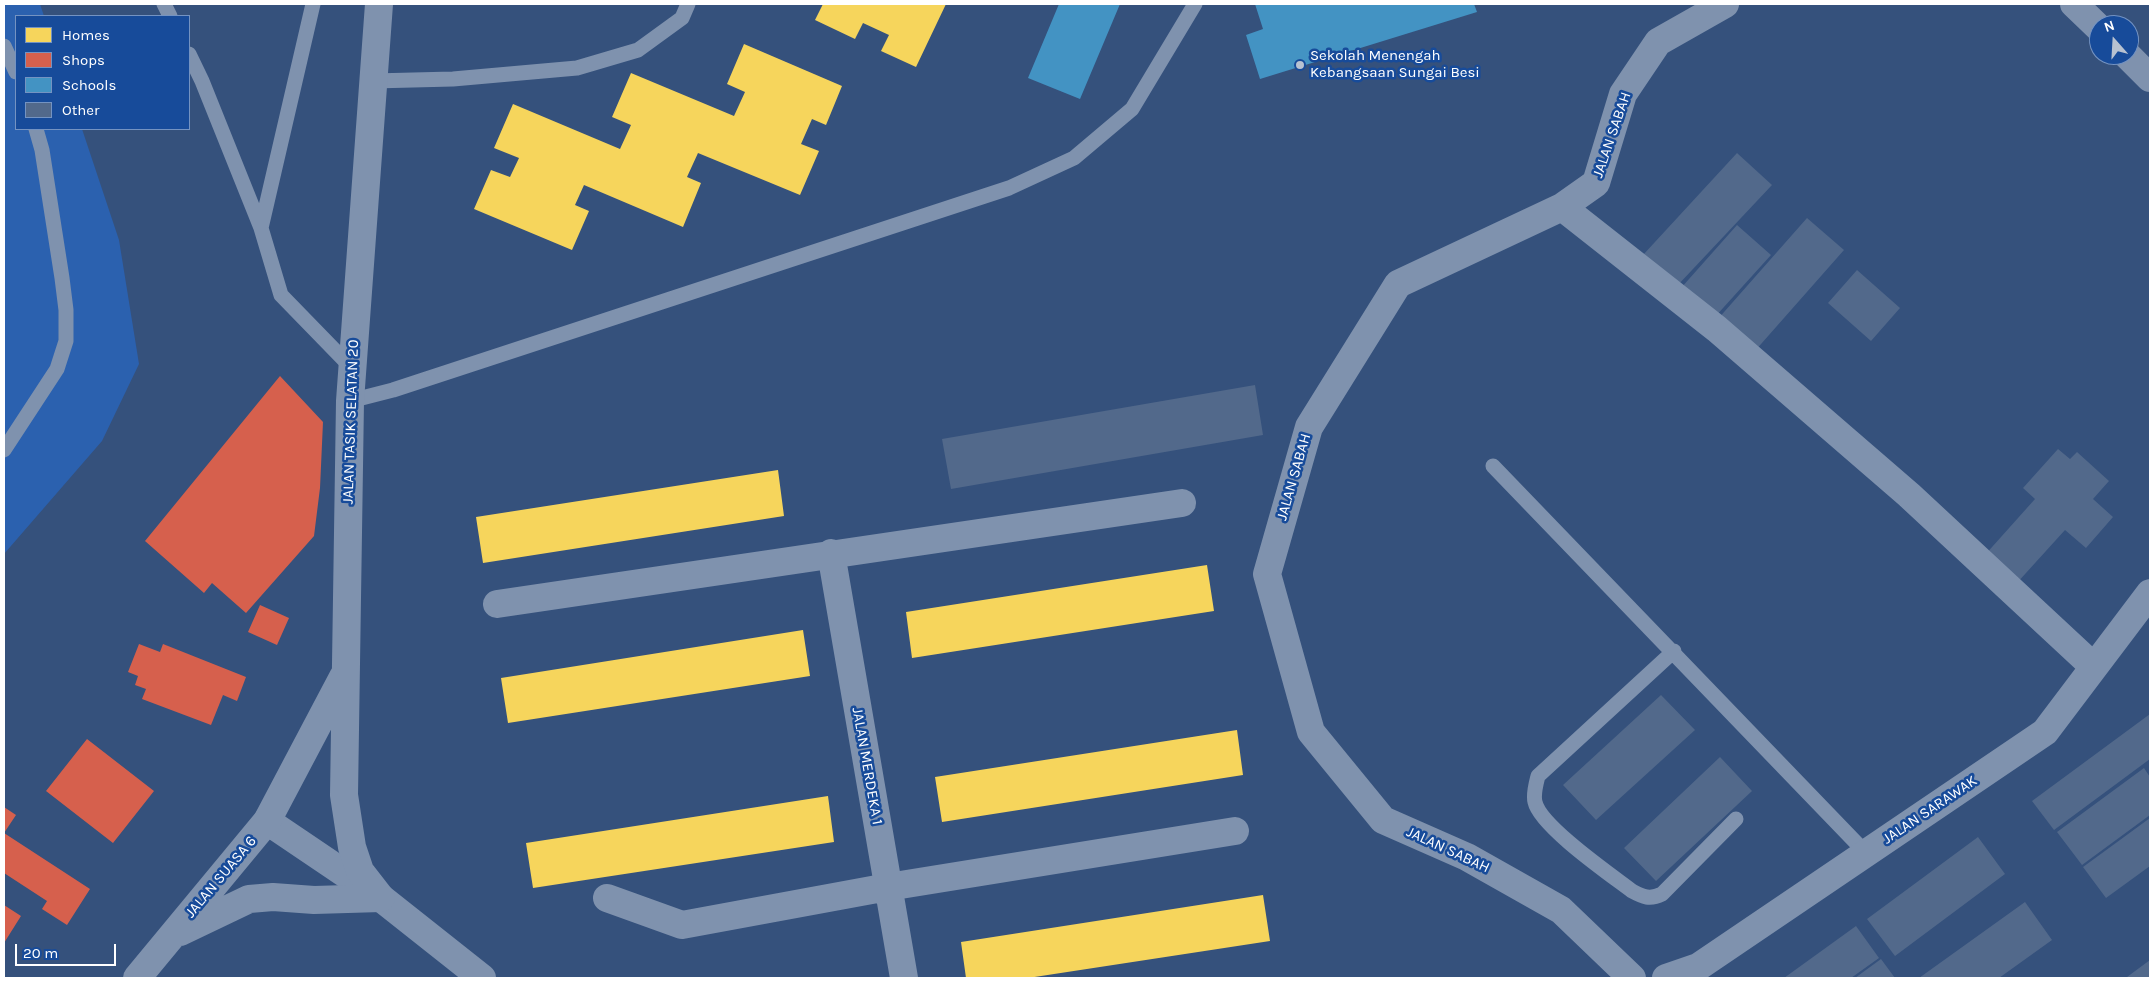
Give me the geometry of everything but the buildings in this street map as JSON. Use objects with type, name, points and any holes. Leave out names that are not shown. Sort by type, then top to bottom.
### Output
[{"type":"street","name":"JALAN TASIK SELATAN 20","points":[[267,822],[346,672],[350,401],[380,4]]},
{"type":"street","name":"JALAN SABAH","points":[[1632,978],[1561,910],[1467,857],[1382,820],[1311,732],[1267,574],[1309,427],[1398,284],[1562,207],[1596,183],[1624,94],[1658,42],[1725,4]]},
{"type":"street","points":[[2074,4],[2089,18]]},
{"type":"street","points":[[2136,65],[2150,78]]},
{"type":"street","points":[[1562,207],[1717,329],[1909,496],[2094,667]]},
{"type":"street","points":[[497,604],[831,553],[1182,503]]},
{"type":"street","name":"JALAN MERDEKA 1","points":[[831,553],[904,978]]},
{"type":"street","name":"JALAN SARAWAK","points":[[1666,978],[1698,966],[2045,732],[2150,593]]},
{"type":"street","points":[[346,672],[344,795],[352,847],[360,871],[381,898]]},
{"type":"street","points":[[267,822],[381,898],[482,978]]},
{"type":"street","name":"JALAN SUASA 6","points":[[137,978],[267,822]]},
{"type":"street","points":[[607,898],[682,925],[888,887],[1235,830]]},
{"type":"street","points":[[173,935],[249,899],[273,897],[314,900],[381,898]]},
{"type":"lane","points":[[261,228],[313,4]]},
{"type":"lane","points":[[373,82],[453,79],[577,68],[638,50],[682,18],[688,4]]},
{"type":"lane","points":[[350,401],[402,387],[1009,188],[1074,158],[1132,109],[1195,4]]},
{"type":"lane","points":[[4,46],[15,70]]},
{"type":"lane","points":[[190,56],[202,81],[261,228],[281,295],[352,368]]},
{"type":"lane","points":[[4,450],[57,369],[66,341],[66,310],[62,278],[42,150],[36,130]]},
{"type":"lane","points":[[1493,466],[1674,651],[1866,853]]},
{"type":"lane","points":[[1674,651],[1538,776],[1534,802],[1539,812],[1562,836],[1632,891],[1643,897],[1651,898],[1662,894],[1736,820]]},
{"type":"shaded area","points":[[4,4],[40,4],[44,15],[15,15],[15,130],[82,130],[119,240],[139,364],[102,441],[4,554]]},
{"type":"place","name":"Sekolah Menengah Kebangsaan Sungai Besi","points":[[1300,65]]}]
